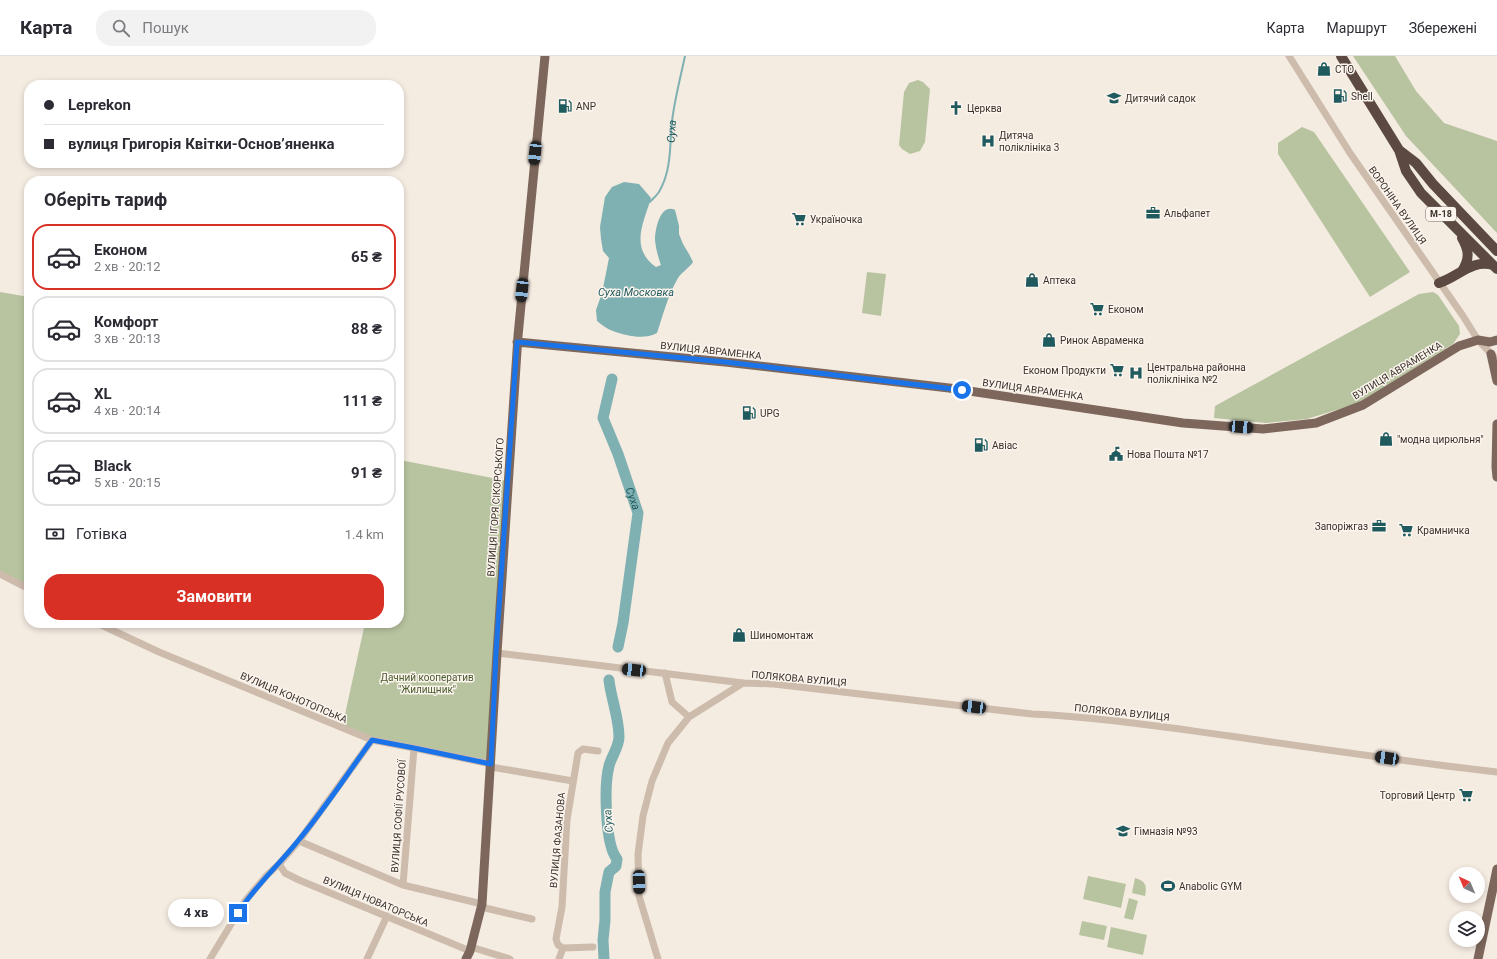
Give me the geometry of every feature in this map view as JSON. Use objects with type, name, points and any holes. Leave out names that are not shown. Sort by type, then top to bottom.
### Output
[{"type":"highway","name":"М-18","points":[[1341,56],[1399,150],[1406,171],[1418,187],[1495,267]]},
{"type":"highway","name":"М-18","points":[[1399,150],[1416,163],[1433,184],[1497,251]]},
{"type":"highway","points":[[1458,230],[1466,244],[1468,253],[1467,264],[1461,273]]},
{"type":"highway","points":[[1439,283],[1449,280],[1473,265],[1480,263],[1495,267]]},
{"type":"main road","name":"ВУЛИЦЯ ІГОРЯ СІКОРСЬКОГО","points":[[469,952],[481,905],[517,342],[545,56]]},
{"type":"main road","name":"ВУЛИЦЯ АВРАМЕНКА","points":[[517,342],[725,362],[949,388],[1183,423],[1263,428],[1316,423],[1363,405],[1459,346],[1478,340],[1490,342],[1497,340]]},
{"type":"main road","points":[[1494,357],[1497,381]]},
{"type":"main road","points":[[1497,424],[1497,477]]},
{"type":"main road","points":[[1478,959],[1497,869]]},
{"type":"street","name":"ВОРОНІНА ВУЛИЦЯ","points":[[1289,56],[1350,153],[1478,340],[1494,357]]},
{"type":"street","points":[[0,574],[24,586]]},
{"type":"street","name":"ВУЛИЦЯ КОНОТОПСЬКА","points":[[108,628],[159,652],[372,740],[491,766],[573,781]]},
{"type":"street","name":"ПОЛЯКОВА ВУЛИЦЯ","points":[[496,653],[743,683],[774,684],[1167,728],[1434,765],[1497,772]]},
{"type":"street","points":[[665,673],[672,702],[689,717]]},
{"type":"street","name":"ПОЛЯКОВА ВУЛИЦЯ","points":[[658,959],[639,896],[638,854],[643,816],[652,782],[668,743],[689,717],[743,683]]},
{"type":"street","points":[[210,959],[245,901],[299,841],[372,740]]},
{"type":"street","name":"ВУЛИЦЯ СОФІЇ РУСОВОЇ","points":[[403,885],[414,748]]},
{"type":"street","name":"ВУЛИЦЯ ФАЗАНОВА","points":[[563,948],[558,945],[556,939],[562,907],[567,820],[573,781],[578,753],[580,750],[598,751]]},
{"type":"street","points":[[299,841],[403,885],[532,919]]},
{"type":"street","name":"ВУЛИЦЯ НОВАТОРСЬКА","points":[[279,864],[285,873],[299,880],[469,952],[510,959]]},
{"type":"street","points":[[367,959],[387,916]]},
{"type":"street","points":[[559,959],[563,948],[593,947]]},
{"type":"green space","points":[[1353,56],[1395,56],[1416,91],[1444,123],[1497,141],[1497,233],[1406,136]]},
{"type":"green space","points":[[918,80],[923,82],[930,89],[925,142],[920,151],[910,154],[899,145],[904,92],[909,83]]},
{"type":"green space","points":[[1302,127],[1314,132],[1410,272],[1370,297],[1278,154],[1278,143]]},
{"type":"green space","points":[[867,272],[886,274],[881,316],[862,313]]},
{"type":"green space","points":[[0,292],[24,296],[24,586],[0,574]]},
{"type":"green space","points":[[1433,292],[1438,295],[1459,326],[1460,334],[1453,344],[1359,403],[1307,419],[1266,423],[1214,418],[1215,406],[1419,294]]},
{"type":"green space","name":"Дачний кооператив \"Жилищник\"","points":[[404,461],[508,481],[491,767],[372,740],[342,728],[364,628],[404,628]]},
{"type":"green space","points":[[1088,876],[1126,884],[1121,908],[1083,899]]},
{"type":"green space","points":[[1135,878],[1144,882],[1146,889],[1145,896],[1132,893]]},
{"type":"green space","points":[[1129,898],[1138,901],[1133,920],[1124,918]]},
{"type":"green space","points":[[1082,921],[1107,926],[1104,940],[1079,935]]},
{"type":"green space","points":[[1111,927],[1147,935],[1143,955],[1107,947]]},
{"type":"water","name":"Суха Московка","points":[[624,182],[639,184],[651,198],[642,225],[641,234],[643,252],[648,260],[656,267],[661,265],[655,243],[656,230],[662,214],[666,210],[670,209],[675,210],[679,226],[679,234],[693,262],[674,285],[657,333],[641,337],[618,333],[597,321],[596,310],[602,293],[609,258],[603,251],[600,227],[605,197],[612,187]]},
{"type":"waterway","name":"Суха","points":[[650,202],[659,192],[667,172],[673,114],[685,56]]},
{"type":"waterway","name":"Суха","points":[[612,379],[603,418],[618,454],[638,513],[623,623],[618,647]]},
{"type":"waterway","name":"Суха","points":[[604,959],[603,940],[605,892],[609,872],[616,866],[617,859],[610,841],[606,800],[607,775],[619,737],[618,722],[609,680]]},
{"type":"place","name":"СТО","points":[[1324,69]]},
{"type":"place","name":"Shell","points":[[1340,96]]},
{"type":"place","name":"Дитячий садок","points":[[1114,98]]},
{"type":"place","name":"ANP","points":[[565,106]]},
{"type":"place","name":"Церква","points":[[956,108]]},
{"type":"place","name":"Дитяча поліклініка 3","points":[[988,141]]},
{"type":"place","name":"Альфапет","points":[[1153,213]]},
{"type":"place","name":"Україночка","points":[[799,219]]},
{"type":"place","name":"Аптека","points":[[1032,280]]},
{"type":"place","name":"Економ","points":[[1097,309]]},
{"type":"place","name":"Ринок Авраменка","points":[[1049,340]]},
{"type":"place","name":"Економ Продукти","points":[[1117,370]]},
{"type":"place","name":"Центральна районна поліклініка №2","points":[[1136,373]]},
{"type":"place","name":"UPG","points":[[749,413]]},
{"type":"place","name":"\"модна цирюльня\"","points":[[1386,439]]},
{"type":"place","name":"Авіас","points":[[981,445]]},
{"type":"place","name":"Нова Пошта №17","points":[[1116,454]]},
{"type":"place","name":"Запоріжгаз","points":[[1379,526]]},
{"type":"place","name":"Крамничка","points":[[1406,530]]},
{"type":"place","name":"Шиномонтаж","points":[[739,635]]},
{"type":"place","name":"Торговий Центр","points":[[1466,795]]},
{"type":"place","name":"Гімназія №93","points":[[1123,831]]},
{"type":"place","name":"Anabolic GYM","points":[[1168,886]]},
{"type":"route","points":[[238,913],[245,901],[267,875],[299,841],[372,740],[491,764],[496,653],[517,342],[725,362],[962,390]]}]
